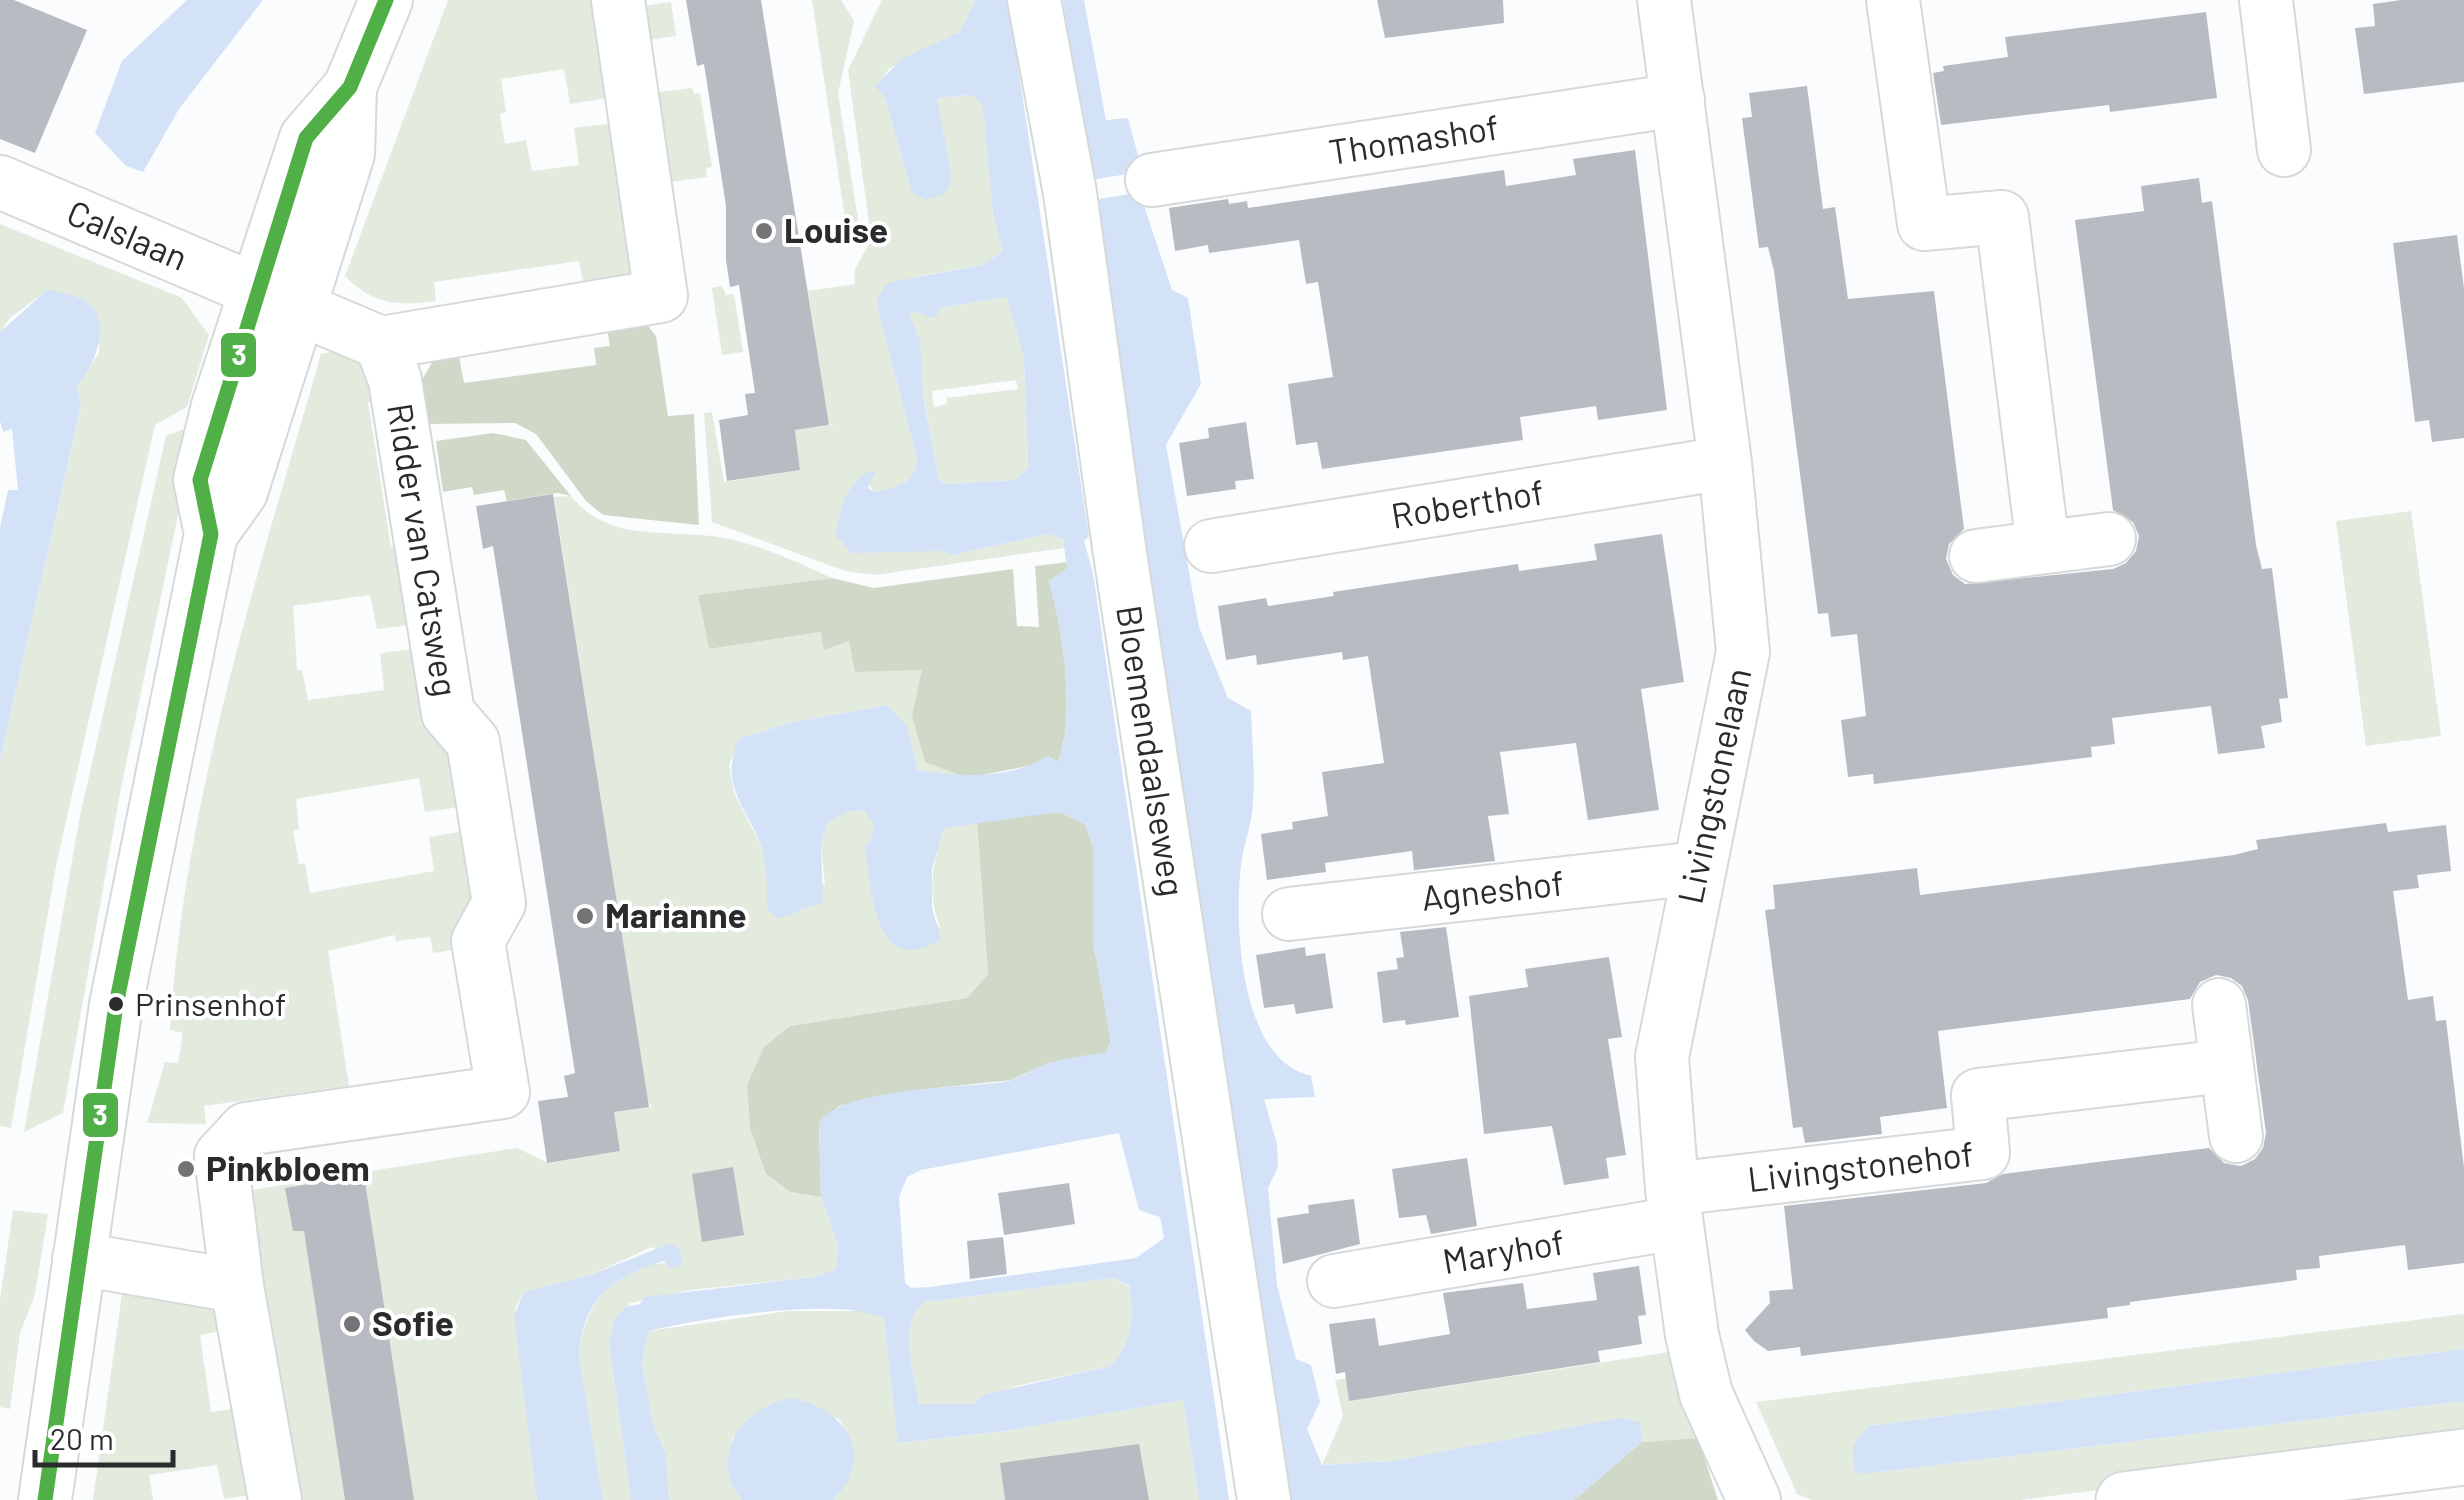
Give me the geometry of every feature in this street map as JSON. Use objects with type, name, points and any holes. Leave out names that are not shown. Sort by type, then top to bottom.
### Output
[{"type":"street","points":[[44,1500],[116,1006],[210,534],[200,480],[276,298],[306,138],[350,87],[386,0]]},
{"type":"street","points":[[276,298],[381,342],[661,296],[618,0]]},
{"type":"street","name":"Bloemendaalseweg","points":[[1034,0],[1070,193],[1119,546],[1264,1500]]},
{"type":"street","name":"Livingstonelaan","points":[[1664,0],[1725,463],[1743,652],[1662,1057],[1674,1206],[1692,1335],[1706,1394],[1754,1500]]},
{"type":"street","points":[[1893,0],[1924,224],[2002,217],[2043,547]]},
{"type":"street","points":[[2266,0],[2284,150]]},
{"type":"street","name":"Thomashof","points":[[1152,180],[1678,100]]},
{"type":"street","name":"Calslaan","points":[[0,182],[276,298]]},
{"type":"street","name":"Ridder van Catsweg","points":[[276,1500],[237,1286],[220,1156],[246,1129],[503,1092],[478,941],[499,903],[486,814],[473,742],[448,713],[394,380],[381,342]]},
{"type":"street","name":"Roberthof","points":[[1211,546],[1725,463]]},
{"type":"street","points":[[1976,556],[2108,539]]},
{"type":"street","name":"Agneshof","points":[[1288,914],[1698,868]]},
{"type":"street","points":[[2219,1005],[2236,1136]]},
{"type":"street","name":"Livingstonehof","points":[[1674,1206],[1983,1153],[1978,1095],[2225,1066]]},
{"type":"street","name":"Maryhof","points":[[1334,1281],[1674,1206]]},
{"type":"street","points":[[79,1258],[237,1286]]},
{"type":"street","points":[[2124,1500],[2464,1457]]},
{"type":"shaded area","points":[[448,0],[604,0],[608,98],[570,104],[564,69],[501,79],[506,112],[500,114],[505,144],[526,140],[532,171],[579,165],[574,128],[614,123],[634,272],[628,279],[585,294],[579,261],[434,282],[436,301],[409,303],[376,298],[345,276]]},
{"type":"shaded area","points":[[812,0],[841,0],[854,21],[838,93],[858,220],[856,244],[849,245]]},
{"type":"shaded area","points":[[882,0],[975,0],[960,32],[889,69],[884,76],[885,98],[912,193],[937,98],[971,95],[984,105],[993,215],[1003,252],[981,265],[921,276],[878,310],[917,459],[912,475],[903,483],[874,492],[862,475],[849,492],[952,555],[1047,534],[1063,539],[1064,548],[875,575],[845,571],[712,522],[704,413],[712,412],[724,482],[800,470],[795,430],[833,425],[828,422],[808,291],[855,284],[854,271],[869,244],[848,70]]},
{"type":"shaded area","points":[[671,2],[676,36],[642,41],[637,7]]},
{"type":"shaded area","points":[[692,88],[694,94],[700,93],[712,167],[706,168],[707,177],[665,183],[651,93]]},
{"type":"shaded area","points":[[0,224],[182,298],[209,335],[187,407],[155,425],[56,866],[11,1128],[0,1126],[0,760],[81,408],[77,386],[99,353],[98,318],[49,289],[10,318],[0,332]]},
{"type":"shaded area","points":[[722,286],[726,295],[734,294],[743,352],[722,355],[712,288]]},
{"type":"shaded area","points":[[1008,297],[1024,359],[1028,468],[1014,480],[944,484],[939,481],[909,313]],"holes":[[[1016,380],[1018,389],[946,398],[947,404],[934,407],[932,391]]]},
{"type":"shaded area","points":[[341,350],[354,353],[384,399],[368,402],[391,547],[408,545],[409,625],[377,629],[370,595],[293,606],[297,670],[302,670],[308,700],[384,690],[380,653],[414,649],[445,728],[460,807],[425,812],[419,778],[296,799],[299,829],[293,831],[299,864],[305,863],[310,893],[434,871],[429,837],[464,831],[485,891],[467,948],[433,953],[430,937],[396,941],[395,935],[328,951],[349,1086],[204,1106],[206,1124],[147,1123],[165,1062],[178,1063],[183,1033],[170,1030],[178,944],[207,773],[227,688],[321,354]]},
{"type":"shaded area","points":[[202,422],[185,481],[121,788],[63,1113],[24,1132],[80,816],[166,436]]},
{"type":"shaded area","points":[[571,496],[587,512],[624,528],[730,539],[832,578],[698,595],[709,649],[822,632],[923,670],[912,716],[925,762],[967,778],[918,770],[907,726],[888,705],[789,723],[739,739],[729,765],[734,793],[763,849],[825,885],[821,844],[828,822],[847,812],[864,810],[874,825],[871,840],[941,929],[933,878],[944,828],[977,820],[988,974],[967,998],[790,1026],[747,1085],[750,1129],[766,1174],[790,1192],[821,1197],[838,1245],[836,1269],[814,1277],[691,1290],[630,1303],[609,1345],[631,1500],[603,1500],[579,1357],[588,1317],[610,1286],[642,1266],[683,1265],[652,1247],[593,1274],[524,1292],[515,1308],[537,1500],[288,1500],[245,1191],[517,1148],[548,1163],[619,1151],[614,1112],[653,1106],[648,1103],[554,497]]},
{"type":"shaded area","points":[[2411,511],[2441,736],[2366,746],[2336,521]]},
{"type":"shaded area","points":[[13,1210],[48,1214],[35,1294],[20,1333],[10,1409],[0,1407],[0,1300]]},
{"type":"shaded area","points":[[1113,1278],[1129,1286],[1131,1318],[1127,1339],[1111,1366],[1016,1386],[975,1404],[919,1405],[909,1335],[916,1310],[925,1302]]},
{"type":"shaded area","points":[[142,1290],[217,1307],[229,1330],[200,1335],[211,1412],[246,1407],[249,1495],[224,1499],[217,1465],[149,1475],[153,1500],[93,1500],[122,1294]]},
{"type":"shaded area","points":[[788,1311],[870,1311],[884,1319],[899,1443],[1005,1431],[1183,1400],[1199,1500],[833,1500],[846,1481],[851,1460],[848,1438],[838,1418],[732,1438],[728,1466],[742,1500],[669,1500],[666,1454],[653,1425],[642,1363],[648,1331]]},
{"type":"shaded area","points":[[2464,1314],[2464,1349],[1868,1426],[1853,1446],[1864,1474],[2464,1401],[2464,1443],[2020,1500],[1812,1500],[1797,1494],[1756,1402]]},
{"type":"shaded area","points":[[1676,1351],[1698,1438],[1642,1442],[1640,1423],[1392,1461],[1322,1465],[1343,1416],[1335,1380],[1384,1371],[1390,1395]]},
{"type":"green space","points":[[647,325],[656,336],[668,416],[694,414],[699,525],[603,515],[586,501],[536,434],[515,423],[427,424],[422,380],[434,359],[458,351],[464,383],[596,365],[594,348],[610,346],[607,329]]},
{"type":"green space","points":[[493,433],[526,440],[571,496],[557,493],[507,501],[504,490],[474,495],[472,487],[443,492],[436,441]]},
{"type":"green space","points":[[1067,562],[1067,569],[1049,581],[1063,647],[1067,697],[1058,762],[1048,756],[1033,765],[967,778],[925,762],[912,716],[922,670],[855,672],[849,641],[824,650],[821,632],[709,649],[698,595],[832,578],[874,588],[1013,569],[1017,626],[1039,627],[1035,566]]},
{"type":"green space","points":[[1060,812],[1085,824],[1093,847],[1093,941],[1111,1040],[1106,1053],[1049,1063],[1011,1080],[918,1090],[839,1106],[819,1123],[821,1197],[790,1192],[766,1174],[750,1129],[747,1085],[764,1047],[790,1026],[967,998],[988,974],[977,820]]},
{"type":"green space","points":[[1698,1438],[1718,1500],[1574,1500],[1642,1442]]},
{"type":"water","points":[[187,0],[263,0],[179,109],[143,172],[126,166],[95,133],[122,61]]},
{"type":"water","points":[[975,0],[1008,0],[1089,537],[1084,541],[1093,573],[1229,1500],[1199,1500],[1183,1400],[1005,1431],[898,1443],[884,1319],[864,1312],[804,1309],[648,1331],[642,1363],[653,1425],[666,1454],[669,1500],[631,1500],[609,1344],[614,1321],[625,1307],[640,1304],[644,1297],[814,1277],[836,1269],[838,1245],[821,1197],[819,1123],[832,1111],[852,1102],[906,1091],[1008,1081],[1051,1063],[1106,1053],[1111,1040],[1093,941],[1093,847],[1085,824],[1060,812],[944,828],[932,869],[932,908],[941,939],[919,949],[902,948],[889,939],[874,905],[865,845],[871,840],[874,825],[864,810],[847,812],[828,823],[821,844],[823,902],[778,919],[768,910],[761,845],[733,783],[733,756],[738,739],[789,723],[888,705],[907,726],[918,770],[1001,773],[1048,756],[1058,762],[1064,743],[1067,697],[1063,647],[1049,581],[1067,568],[1063,539],[1047,534],[952,555],[943,551],[852,553],[836,536],[843,506],[859,477],[876,471],[868,488],[874,492],[897,486],[912,475],[917,459],[877,299],[887,283],[981,265],[1003,252],[993,215],[983,105],[971,95],[937,98],[952,179],[945,193],[926,200],[912,193],[885,98],[875,86],[903,58],[960,32]],"holes":[[[1007,297],[1024,359],[1028,468],[1014,480],[945,484],[939,480],[923,394],[920,339],[909,314],[918,312],[931,318],[937,316],[939,308]],[[1119,1133],[1139,1210],[1160,1217],[1164,1238],[1136,1258],[911,1288],[905,1283],[899,1197],[907,1177],[921,1170]],[[1113,1278],[1129,1285],[1131,1318],[1127,1339],[1111,1366],[982,1395],[975,1404],[919,1404],[909,1335],[916,1310],[925,1302]]]},
{"type":"water","points":[[1063,0],[1084,0],[1106,120],[1128,118],[1141,167],[1145,209],[1172,290],[1188,298],[1201,384],[1166,445],[1199,627],[1228,698],[1251,711],[1254,787],[1239,890],[1246,986],[1255,1018],[1269,1044],[1287,1065],[1311,1076],[1315,1097],[1264,1099],[1277,1144],[1278,1167],[1268,1188],[1277,1285],[1296,1359],[1311,1365],[1320,1402],[1307,1429],[1322,1465],[1392,1461],[1622,1418],[1640,1422],[1642,1442],[1574,1500],[1281,1500]]},
{"type":"water","points":[[48,289],[86,302],[99,320],[100,331],[90,368],[77,386],[81,407],[0,760],[0,528],[8,490],[18,490],[12,429],[3,432],[0,421],[0,332]]},
{"type":"water","points":[[671,1243],[680,1249],[683,1264],[670,1269],[664,1261],[615,1283],[593,1305],[581,1337],[579,1357],[603,1500],[537,1500],[514,1315],[524,1292],[593,1274]]},
{"type":"water","points":[[2464,1349],[2464,1401],[1864,1474],[1854,1471],[1853,1446],[1868,1426]]},
{"type":"water","points":[[793,1398],[828,1413],[849,1437],[854,1451],[853,1467],[846,1483],[833,1500],[742,1500],[728,1466],[729,1450],[736,1435],[760,1411]]},
{"type":"pier","points":[[1147,171],[1148,191],[1087,201],[1084,181]]},
{"type":"building","points":[[0,0],[14,0],[87,30],[35,153],[0,139]]},
{"type":"building","name":"Louise","points":[[686,0],[761,0],[829,425],[795,430],[800,470],[727,481],[719,420],[748,415],[745,394],[755,393],[739,285],[730,287],[726,206],[704,64],[697,66]]},
{"type":"building","points":[[1377,0],[1503,0],[1504,23],[1385,38]]},
{"type":"building","points":[[2464,0],[2464,82],[2364,94],[2355,28],[2375,26],[2373,4]]},
{"type":"building","points":[[2206,12],[2217,98],[2110,112],[2109,105],[1941,125],[1933,73],[1944,71],[1943,66],[2008,57],[2005,37]]},
{"type":"building","points":[[1807,86],[1823,209],[1835,207],[1848,299],[1934,291],[1964,529],[1949,544],[1946,559],[1953,575],[1965,584],[2113,569],[2126,563],[2136,551],[2139,536],[2133,522],[2113,510],[2075,220],[2144,211],[2141,186],[2199,178],[2202,203],[2212,201],[2256,545],[2262,569],[2272,568],[2288,698],[2279,699],[2282,722],[2261,726],[2265,748],[2218,754],[2211,706],[2112,718],[2115,744],[2091,747],[2092,757],[1874,784],[1873,774],[1848,777],[1841,720],[1866,716],[1857,634],[1831,637],[1828,613],[1818,614],[1774,271],[1768,247],[1759,248],[1742,118],[1752,117],[1749,93]]},
{"type":"building","points":[[1635,150],[1667,410],[1598,420],[1596,406],[1520,417],[1523,440],[1322,469],[1317,442],[1296,445],[1288,384],[1333,377],[1318,282],[1306,284],[1299,240],[1209,253],[1208,245],[1175,251],[1169,208],[1228,199],[1229,204],[1247,201],[1248,208],[1504,170],[1506,186],[1576,175],[1573,159]]},
{"type":"building","points":[[2457,235],[2464,288],[2464,438],[2432,442],[2429,420],[2415,422],[2393,243]]},
{"type":"building","points":[[1246,422],[1254,479],[1235,481],[1236,489],[1187,496],[1179,443],[1209,438],[1208,428]]},
{"type":"building","name":"Marianne","points":[[553,494],[649,1107],[614,1112],[620,1151],[547,1163],[538,1101],[568,1097],[564,1076],[575,1073],[493,546],[483,549],[476,506]]},
{"type":"building","points":[[1662,534],[1684,682],[1641,689],[1659,810],[1588,820],[1576,743],[1500,752],[1509,814],[1488,816],[1495,861],[1414,870],[1412,851],[1325,863],[1326,872],[1267,880],[1261,834],[1293,829],[1292,822],[1328,816],[1322,772],[1384,763],[1368,656],[1343,660],[1342,652],[1257,665],[1256,655],[1226,660],[1218,606],[1266,598],[1268,606],[1334,596],[1333,592],[1518,564],[1519,571],[1597,560],[1594,544]]},
{"type":"building","points":[[2386,823],[2388,832],[2446,825],[2451,871],[2417,875],[2419,888],[2393,891],[2408,1000],[2433,996],[2436,1021],[2446,1020],[2464,1167],[2464,1263],[2408,1270],[2405,1245],[2319,1256],[2320,1268],[2296,1270],[2297,1280],[2130,1302],[2107,1308],[2108,1318],[1801,1356],[1800,1347],[1768,1351],[1745,1330],[1770,1303],[1769,1291],[1793,1289],[1784,1206],[1986,1183],[2003,1174],[2209,1148],[2224,1163],[2241,1166],[2255,1159],[2263,1148],[2266,1133],[2248,1000],[2242,986],[2231,978],[2216,975],[2200,982],[2190,999],[1938,1031],[1947,1108],[1880,1117],[1882,1134],[1805,1143],[1802,1127],[1793,1128],[1765,910],[1775,909],[1773,885],[1917,868],[1920,895],[2234,855],[2258,849],[2256,840]]},
{"type":"building","points":[[1446,927],[1459,1017],[1406,1025],[1405,1020],[1383,1023],[1377,972],[1398,969],[1396,958],[1404,957],[1400,932]]},
{"type":"building","points":[[1305,947],[1306,956],[1325,953],[1333,1008],[1296,1014],[1294,1004],[1264,1008],[1256,955]]},
{"type":"building","points":[[1609,957],[1622,1037],[1608,1039],[1626,1155],[1606,1158],[1609,1178],[1564,1185],[1552,1126],[1484,1134],[1469,996],[1528,987],[1525,969]]},
{"type":"building","points":[[1467,1158],[1477,1226],[1431,1234],[1426,1215],[1399,1218],[1392,1169]]},
{"type":"building","points":[[733,1167],[744,1235],[702,1242],[692,1174]]},
{"type":"building","name":"Sofie","points":[[364,1175],[414,1500],[345,1500],[304,1231],[293,1231],[285,1188]]},
{"type":"building","points":[[1069,1183],[1075,1224],[1004,1235],[998,1193]]},
{"type":"building","points":[[1354,1199],[1360,1244],[1283,1264],[1277,1218],[1309,1213],[1308,1205]]},
{"type":"building","points":[[1003,1237],[1007,1274],[970,1279],[967,1241]]},
{"type":"building","points":[[1639,1266],[1646,1315],[1638,1316],[1642,1344],[1598,1351],[1600,1362],[1349,1401],[1345,1372],[1336,1374],[1329,1324],[1375,1318],[1379,1346],[1450,1334],[1443,1293],[1523,1283],[1527,1309],[1597,1300],[1593,1273]]},
{"type":"building","points":[[1139,1444],[1149,1500],[1005,1500],[1000,1463]]},
{"type":"transit line","name":"3","points":[[45,1500],[116,1005],[211,534],[200,480],[306,138],[350,87],[386,0]]},
{"type":"place","name":"Louise","points":[[764,231]]},
{"type":"place","name":"Marianne","points":[[585,916]]},
{"type":"place","name":"Prinsenhof","points":[[116,1004]]},
{"type":"place","name":"Pinkbloem","points":[[186,1169]]},
{"type":"place","name":"Sofie","points":[[352,1324]]}]
